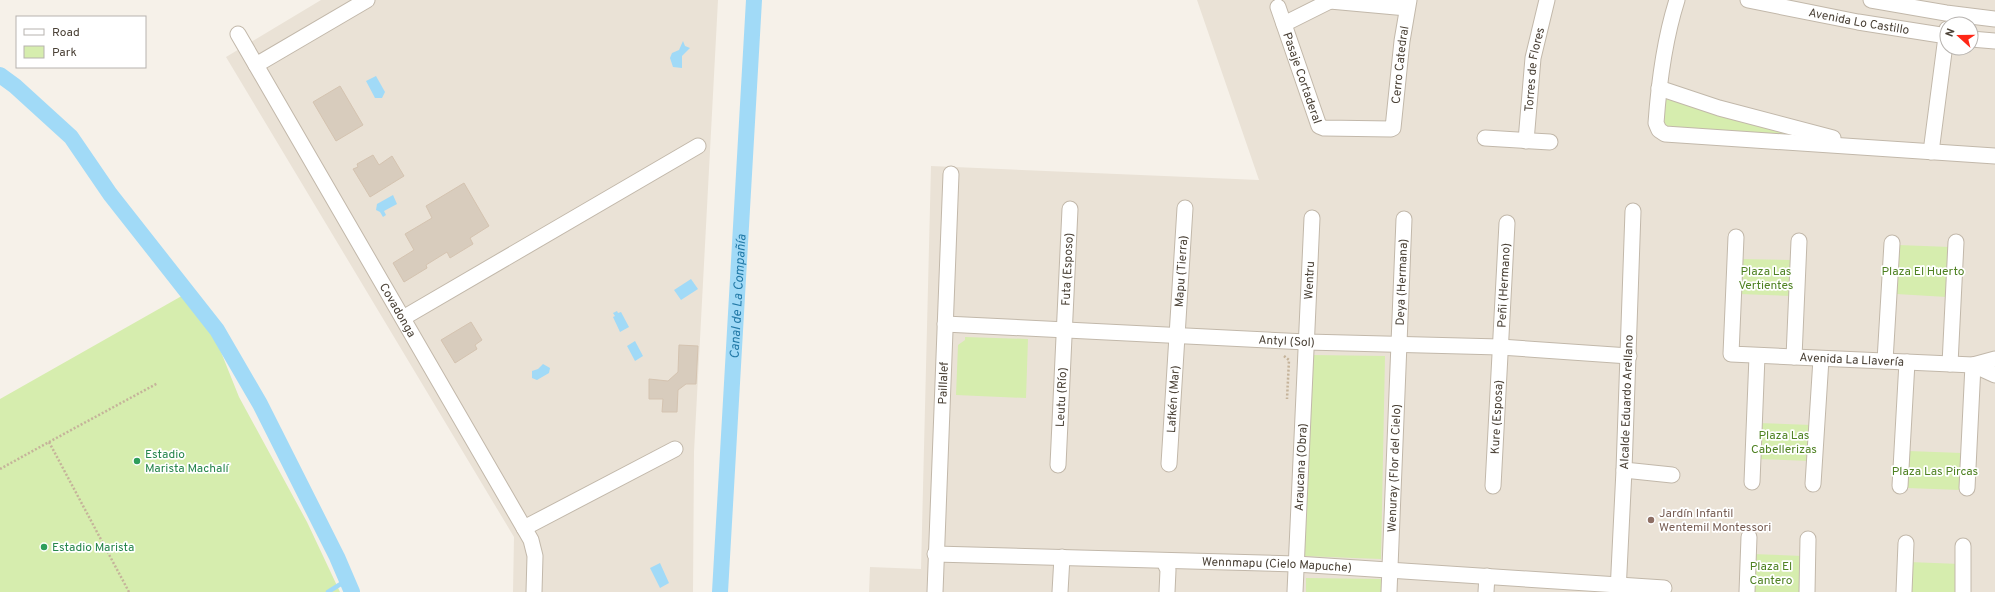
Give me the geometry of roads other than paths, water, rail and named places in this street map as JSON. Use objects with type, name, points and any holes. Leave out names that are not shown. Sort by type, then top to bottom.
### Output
[{"type":"street","points":[[256,65],[367,0]]},
{"type":"street","name":"Torres de Flores","points":[[1526,141],[1533,58],[1547,0]]},
{"type":"street","points":[[1677,0],[1669,26],[1660,70],[1656,123],[1659,130],[1665,134],[1995,156]]},
{"type":"street","name":"Avenida Lo Castillo","points":[[1748,0],[1858,22],[1939,27]]},
{"type":"street","name":"Avenida Lo Castillo","points":[[1871,0],[1939,25]]},
{"type":"street","points":[[1284,24],[1331,1],[1408,4]]},
{"type":"street","name":"Cerro Catedral","points":[[1391,129],[1393,128],[1402,41],[1408,4]]},
{"type":"street","name":"Pasaje Cortaderal","points":[[1278,7],[1319,126],[1324,128],[1391,129]]},
{"type":"street","name":"Avenida Lo Castillo","points":[[1979,22],[1995,19]]},
{"type":"street","name":"Covadonga","points":[[238,34],[531,540],[535,556],[534,592]]},
{"type":"street","points":[[1979,40],[1995,41]]},
{"type":"street","points":[[1931,152],[1943,56]]},
{"type":"street","points":[[1659,88],[1718,108],[1808,132],[1878,148]]},
{"type":"street","points":[[1485,138],[1550,142]]},
{"type":"street","points":[[403,318],[698,146]]},
{"type":"street","name":"Paillalef","points":[[934,592],[951,174]]},
{"type":"street","name":"Mapu (Tierra)","points":[[1177,335],[1185,208]]},
{"type":"street","name":"Futa (Esposo)","points":[[1063,330],[1070,209]]},
{"type":"street","name":"Alcalde Eduardo Arellano","points":[[1618,588],[1629,356],[1633,212]]},
{"type":"street","name":"Wentru","points":[[1307,342],[1312,218]]},
{"type":"street","name":"Deya (Hermana)","points":[[1398,345],[1404,219]]},
{"type":"street","name":"Peñi (Hermano)","points":[[1500,347],[1507,223]]},
{"type":"street","name":"Avenida La Llavería","points":[[1736,237],[1731,354],[1973,365],[1995,359]]},
{"type":"street","points":[[1794,357],[1799,241]]},
{"type":"street","points":[[1950,364],[1956,242]]},
{"type":"street","points":[[1886,361],[1892,243]]},
{"type":"street","name":"Antyl (Sol)","points":[[945,324],[1307,342],[1500,347],[1629,356]]},
{"type":"street","name":"Leutu (Río)","points":[[1058,465],[1063,330]]},
{"type":"street","name":"Lafkén (Mar)","points":[[1169,464],[1177,335]]},
{"type":"street","name":"Araucana (Obra)","points":[[1295,592],[1307,342]]},
{"type":"street","name":"Wenuray (Flor del Cielo)","points":[[1389,592],[1398,345]]},
{"type":"street","name":"Kure (Esposa)","points":[[1494,486],[1500,347]]},
{"type":"street","points":[[1752,482],[1758,356]]},
{"type":"street","points":[[1813,484],[1821,359]]},
{"type":"street","points":[[1900,486],[1907,362]]},
{"type":"street","points":[[1967,488],[1973,365]]},
{"type":"street","name":"Avenida La Llavería","points":[[1973,365],[1995,375]]},
{"type":"street","points":[[524,528],[675,449]]},
{"type":"street","points":[[1624,470],[1672,475]]},
{"type":"street","points":[[1747,592],[1748,537]]},
{"type":"street","points":[[1807,592],[1808,540]]},
{"type":"street","points":[[1904,592],[1906,543]]},
{"type":"street","points":[[1963,546],[1963,592]]},
{"type":"street","name":"Wennmapu (Cielo Mapuche)","points":[[935,554],[1062,556],[1164,561],[1296,564],[1487,576],[1618,588],[1664,588]]},
{"type":"street","points":[[1060,592],[1062,556]]},
{"type":"street","points":[[1164,561],[1168,570],[1167,592]]},
{"type":"street","points":[[1486,592],[1487,576]]},
{"type":"water","points":[[683,41],[685,46],[690,48],[682,56],[682,68],[673,67],[670,58],[672,53],[679,50]]},
{"type":"water","points":[[376,76],[385,92],[382,98],[375,98],[366,81]]},
{"type":"water","points":[[393,195],[397,204],[384,211],[386,215],[383,217],[380,212],[376,210],[377,204]]},
{"type":"water","points":[[691,279],[698,289],[681,300],[674,290]]},
{"type":"water","points":[[617,311],[618,313],[621,312],[629,327],[620,332],[613,317],[615,316],[613,313]]},
{"type":"water","points":[[635,341],[643,356],[635,361],[627,346]]},
{"type":"water","points":[[543,364],[550,368],[549,373],[537,380],[532,378],[532,371],[538,369]]},
{"type":"water","points":[[660,563],[669,583],[660,588],[650,568]]},
{"type":"waterway","name":"Canal de La Compañía","points":[[720,592],[754,0]]},
{"type":"waterway","points":[[0,75],[15,86],[71,137],[110,194],[217,330],[260,404],[337,557],[352,592]]},
{"type":"waterway","points":[[328,592],[347,580]]},
{"type":"place","name":"Estadio Marista Machalí","points":[[137,461]]},
{"type":"place","name":"Jardín Infantil Wentemil Montessori","points":[[1651,520]]},
{"type":"place","name":"Estadio Marista","points":[[44,547]]},
{"type":"park label","name":"Plaza El Huerto","points":[[1923,271]]},
{"type":"park label","name":"Plaza Las Vertientes","points":[[1766,278]]},
{"type":"park label","name":"Plaza Las Cabellerizas","points":[[1784,442]]},
{"type":"park label","name":"Plaza Las Pircas","points":[[1935,471]]},
{"type":"park label","name":"Plaza El Cantero","points":[[1771,573]]}]
